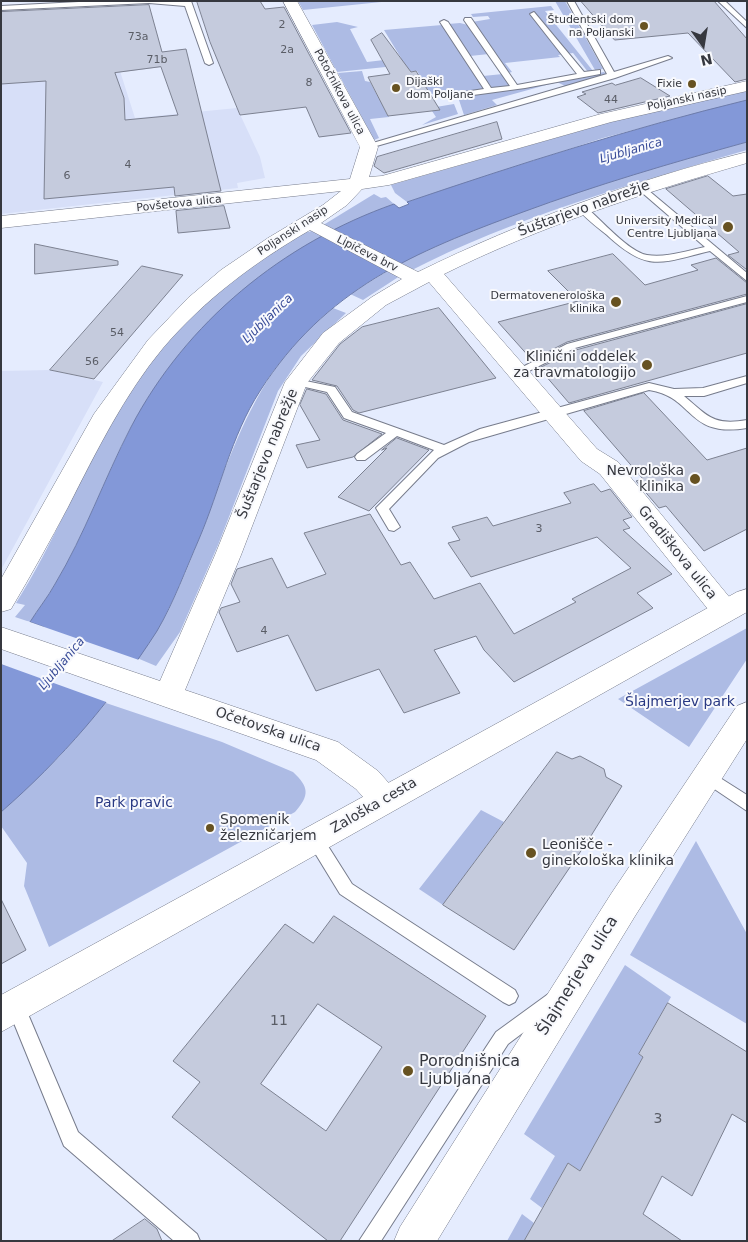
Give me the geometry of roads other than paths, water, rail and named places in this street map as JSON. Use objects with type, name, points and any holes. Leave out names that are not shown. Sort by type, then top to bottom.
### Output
[{"type":"street","name":"Potočnikova ulica","points":[[290,1],[369,147],[356,185]]},
{"type":"street","name":"Poljanski nasip","points":[[1,602],[40,537],[113,400],[154,345],[185,311],[218,282],[252,257],[341,200],[356,185],[408,176],[608,118],[747,86]]},
{"type":"street","name":"Šuštarjevo nabrežje","points":[[168,695],[228,555],[296,382],[331,338],[379,301],[418,275],[492,243],[583,209],[642,188],[747,157]]},
{"type":"street","name":"Povšetova ulica","points":[[1,222],[356,185]]},
{"type":"street","name":"Lipičeva brv","points":[[318,228],[418,275]]},
{"type":"street","name":"Gradiškova ulica","points":[[418,275],[518,373],[589,455],[609,468],[625,490],[736,605]]},
{"type":"street","name":"Zaloška cesta","points":[[9,1011],[736,605]]},
{"type":"street","name":"Očetovska ulica","points":[[6,640],[327,750],[367,780],[384,800]]},
{"type":"street","name":"Šlajmerjeva ulica","points":[[414,1241],[573,984],[747,714]]},
{"type":"lane","points":[[570,1],[610,73]]},
{"type":"lane","points":[[721,1],[747,26]]},
{"type":"lane","points":[[1,8],[187,2],[209,63]]},
{"type":"lane","points":[[534,14],[582,75]]},
{"type":"lane","points":[[468,20],[515,87]]},
{"type":"lane","points":[[444,22],[489,91]]},
{"type":"lane","points":[[369,147],[610,73],[668,58]]},
{"type":"lane","points":[[454,96],[582,75],[610,73]]},
{"type":"lane","points":[[642,188],[747,278]]},
{"type":"lane","points":[[583,209],[630,251],[643,258],[665,259],[712,248]]},
{"type":"lane","points":[[518,373],[571,346],[747,299]]},
{"type":"lane","points":[[394,527],[382,508],[434,455],[484,432],[516,425],[551,413],[644,387],[658,386],[675,392],[704,392],[747,379]]},
{"type":"lane","points":[[296,382],[331,389],[348,415],[444,449]]},
{"type":"lane","points":[[675,392],[699,418],[713,426],[732,427],[747,424]]},
{"type":"lane","points":[[361,457],[395,432]]},
{"type":"lane","points":[[706,775],[747,804]]},
{"type":"lane","points":[[315,840],[346,889],[509,996]]},
{"type":"lane","points":[[369,1241],[502,1038],[573,984]]},
{"type":"lane","points":[[9,1011],[70,1139],[190,1241]]},
{"type":"water","name":"Ljubljanica","points":[[747,100],[747,142],[662,166],[578,193],[445,242],[375,278],[343,300],[313,326],[285,356],[250,408],[233,445],[199,539],[157,631],[105,704],[45,771],[1,812],[1,664],[12,667],[44,627],[30,622],[66,565],[131,427],[154,389],[180,353],[209,321],[242,291],[277,264],[353,220],[394,204],[399,208],[409,204],[407,202],[576,147],[661,122]]},
{"type":"place","name":"Študentski dom na Poljanski","points":[[644,26]]},
{"type":"place","name":"Fixie","points":[[692,84]]},
{"type":"place","name":"Dijaški dom Poljane","points":[[396,88]]},
{"type":"place","name":"University Medical Centre Ljubljana","points":[[728,227]]},
{"type":"place","name":"Dermatovenerološka klinika","points":[[616,302]]},
{"type":"place","name":"Klinični oddelek za travmatologijo","points":[[647,365]]},
{"type":"place","name":"Nevrološka klinika","points":[[695,479]]},
{"type":"place","name":"Spomenik železničarjem","points":[[210,828]]},
{"type":"place","name":"Leonišče - ginekološka klinika","points":[[531,853]]},
{"type":"place","name":"Porodnišnica Ljubljana","points":[[408,1071]]},
{"type":"park label","name":"Šlajmerjev park","points":[[680,702]]},
{"type":"park label","name":"Park pravic","points":[[134,803]]}]
